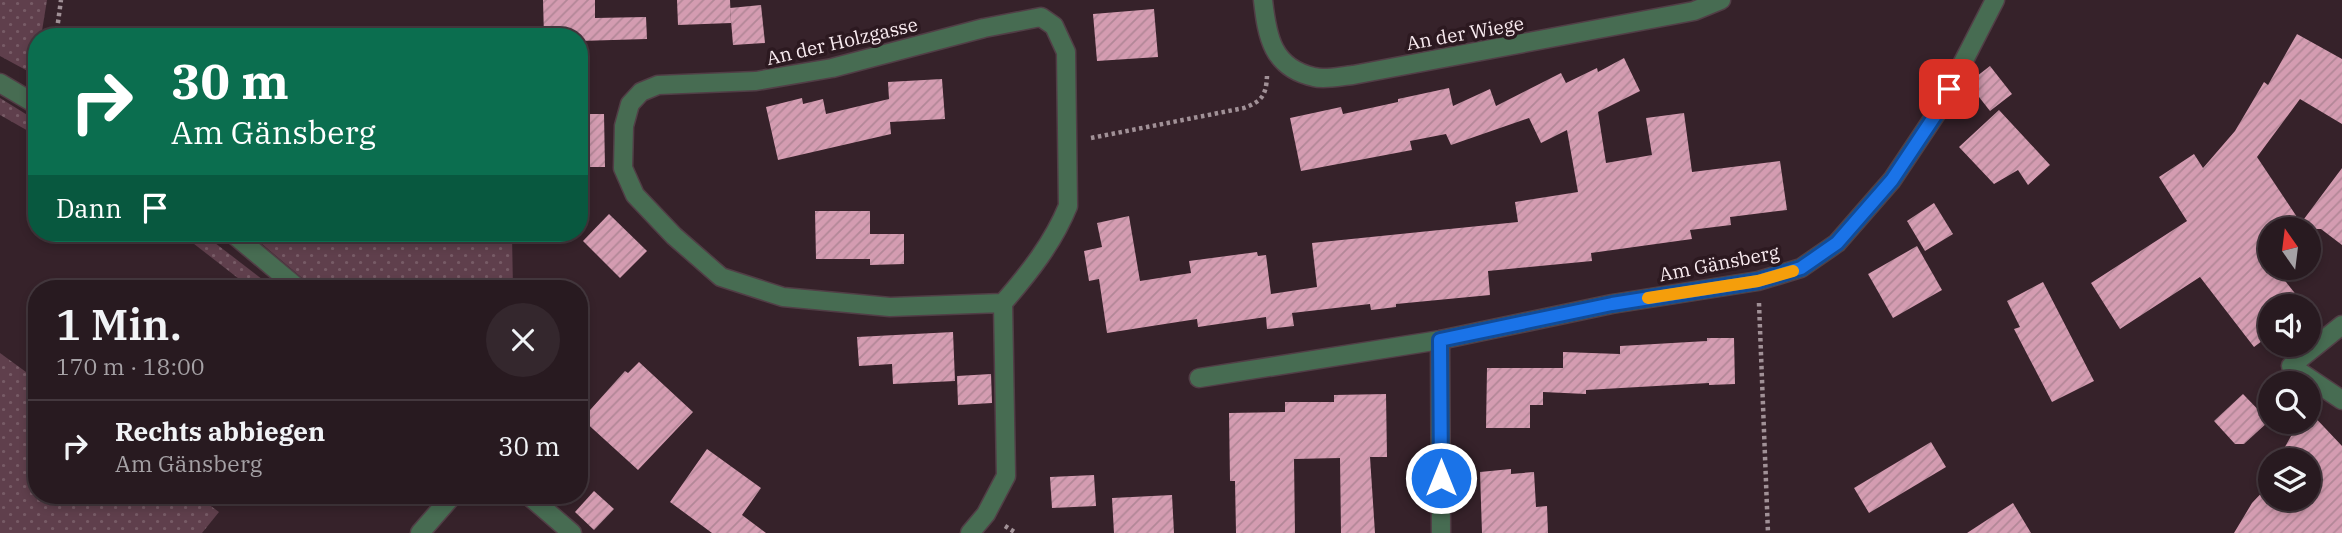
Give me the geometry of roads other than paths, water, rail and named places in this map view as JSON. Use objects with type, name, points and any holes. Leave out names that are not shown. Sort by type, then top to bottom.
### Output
[{"type":"street","name":"An der Wiege","points":[[1263,0],[1266,30],[1273,51],[1293,69],[1316,78],[1353,75],[1654,19],[1694,11],[1721,0]]},
{"type":"street","name":"Am Gänsberg","points":[[1199,378],[1440,340],[1612,304],[1758,281],[1801,268],[1837,243],[1892,180],[1938,111],[1995,0]]},
{"type":"street","name":"An der Holzgasse","points":[[1041,17],[1054,26],[1066,52],[1068,206],[1060,225],[1034,267],[1003,303],[890,307],[783,297],[721,278],[674,236],[635,195],[623,168],[624,126],[630,104],[641,92],[658,85],[756,81],[832,68],[984,28],[1041,17]]},
{"type":"street","points":[[0,83],[28,100]]},
{"type":"street","points":[[243,242],[288,280]]},
{"type":"street","points":[[970,533],[986,514],[1006,476],[1003,303]]},
{"type":"street","points":[[2342,325],[2291,366],[2342,400]]},
{"type":"street","points":[[1440,340],[1441,533]]},
{"type":"street","points":[[420,533],[445,504]]},
{"type":"street","points":[[538,504],[572,533]]}]
